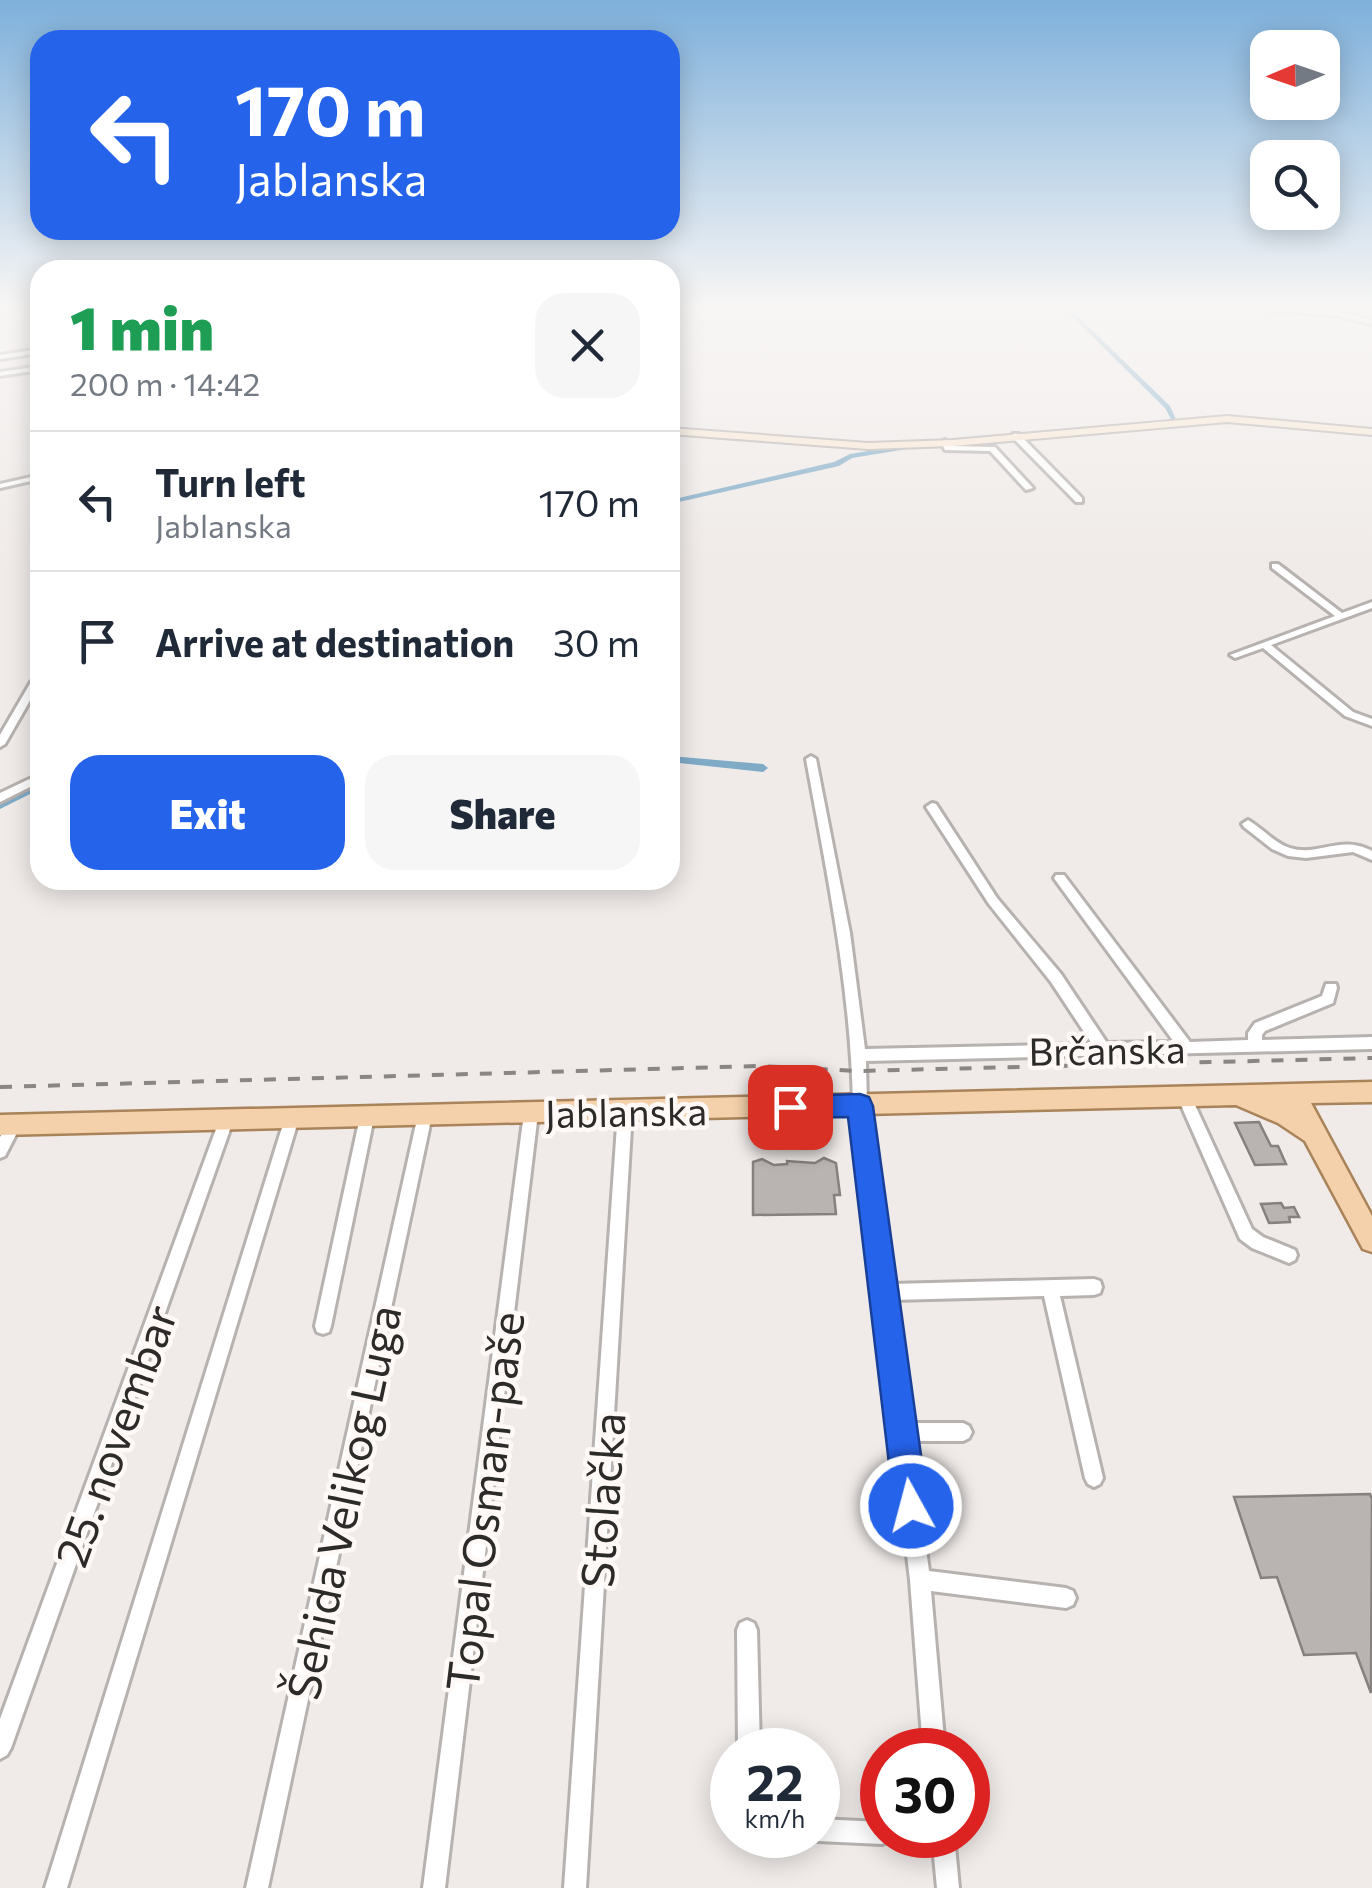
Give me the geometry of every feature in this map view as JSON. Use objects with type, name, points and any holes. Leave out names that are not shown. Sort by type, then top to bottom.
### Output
[{"type":"main road","name":"Jablanska","points":[[7,1125],[1372,1092]]},
{"type":"main road","points":[[1304,1093],[1301,1110],[1348,1193]]},
{"type":"main road","points":[[1304,1093],[1372,1240]]},
{"type":"main road","points":[[1233,1095],[1276,1111],[1313,1135]]},
{"type":"street","points":[[680,432],[858,445],[1240,419],[1372,432]]},
{"type":"street","points":[[1016,436],[1079,500]]},
{"type":"street","points":[[939,442],[958,450],[992,449],[1029,488]]},
{"type":"street","points":[[0,486],[30,478]]},
{"type":"street","points":[[1275,566],[1341,616]]},
{"type":"street","points":[[1235,656],[1372,604]]},
{"type":"street","points":[[1265,645],[1349,714],[1372,723]]},
{"type":"street","points":[[0,744],[30,692]]},
{"type":"street","points":[[812,759],[850,964],[860,1106],[920,1580],[932,1728]]},
{"type":"street","points":[[0,798],[30,783]]},
{"type":"street","points":[[932,807],[994,901],[1056,978],[1104,1050]]},
{"type":"street","points":[[1248,824],[1288,852],[1301,854],[1352,846],[1372,856]]},
{"type":"street","points":[[1060,878],[1186,1047]]},
{"type":"street","points":[[1254,1046],[1260,1027],[1328,999],[1331,988]]},
{"type":"street","name":"Brčanska","points":[[858,1062],[1372,1043]]},
{"type":"street","points":[[1184,1096],[1246,1234],[1289,1255]]},
{"type":"street","name":"Stolačka","points":[[575,1888],[625,1111]]},
{"type":"street","name":"Topal Osman-paše","points":[[434,1888],[531,1113]]},
{"type":"street","name":"Šehida Velikog Luga","points":[[257,1888],[425,1116]]},
{"type":"street","points":[[323,1326],[368,1117]]},
{"type":"street","points":[[56,1888],[292,1118]]},
{"type":"street","name":"25. novembar","points":[[0,1748],[226,1121]]},
{"type":"street","points":[[0,1150],[7,1125]]},
{"type":"street","points":[[1050,1287],[1094,1478]]},
{"type":"street","points":[[884,1292],[1094,1287]]},
{"type":"street","points":[[902,1432],[963,1432]]},
{"type":"street","points":[[920,1580],[1066,1598]]},
{"type":"street","points":[[747,1630],[749,1728]]},
{"type":"street","points":[[945,1858],[948,1888]]},
{"type":"building","points":[[1259,1122],[1271,1146],[1278,1146],[1286,1164],[1255,1165],[1235,1123]]},
{"type":"building","points":[[824,1158],[836,1163],[840,1195],[834,1195],[836,1214],[753,1215],[753,1162],[762,1159],[774,1165],[787,1161],[815,1163]]},
{"type":"building","points":[[1281,1203],[1284,1208],[1294,1207],[1299,1217],[1289,1217],[1290,1222],[1269,1223],[1261,1204]]},
{"type":"building","points":[[1370,1494],[1371,1693],[1356,1653],[1304,1655],[1277,1577],[1261,1578],[1234,1497]]},
{"type":"waterway","points":[[1153,392],[1168,407],[1175,421],[1159,423]]},
{"type":"waterway","points":[[930,443],[1074,430]]},
{"type":"waterway","points":[[680,500],[836,464],[850,456],[910,446]]},
{"type":"waterway","points":[[680,760],[763,768]]},
{"type":"waterway","points":[[0,805],[30,790]]},
{"type":"railway","points":[[0,1087],[759,1066],[859,1071],[1372,1058]]},
{"type":"route","points":[[790,1107],[860,1106],[911,1506]]}]
